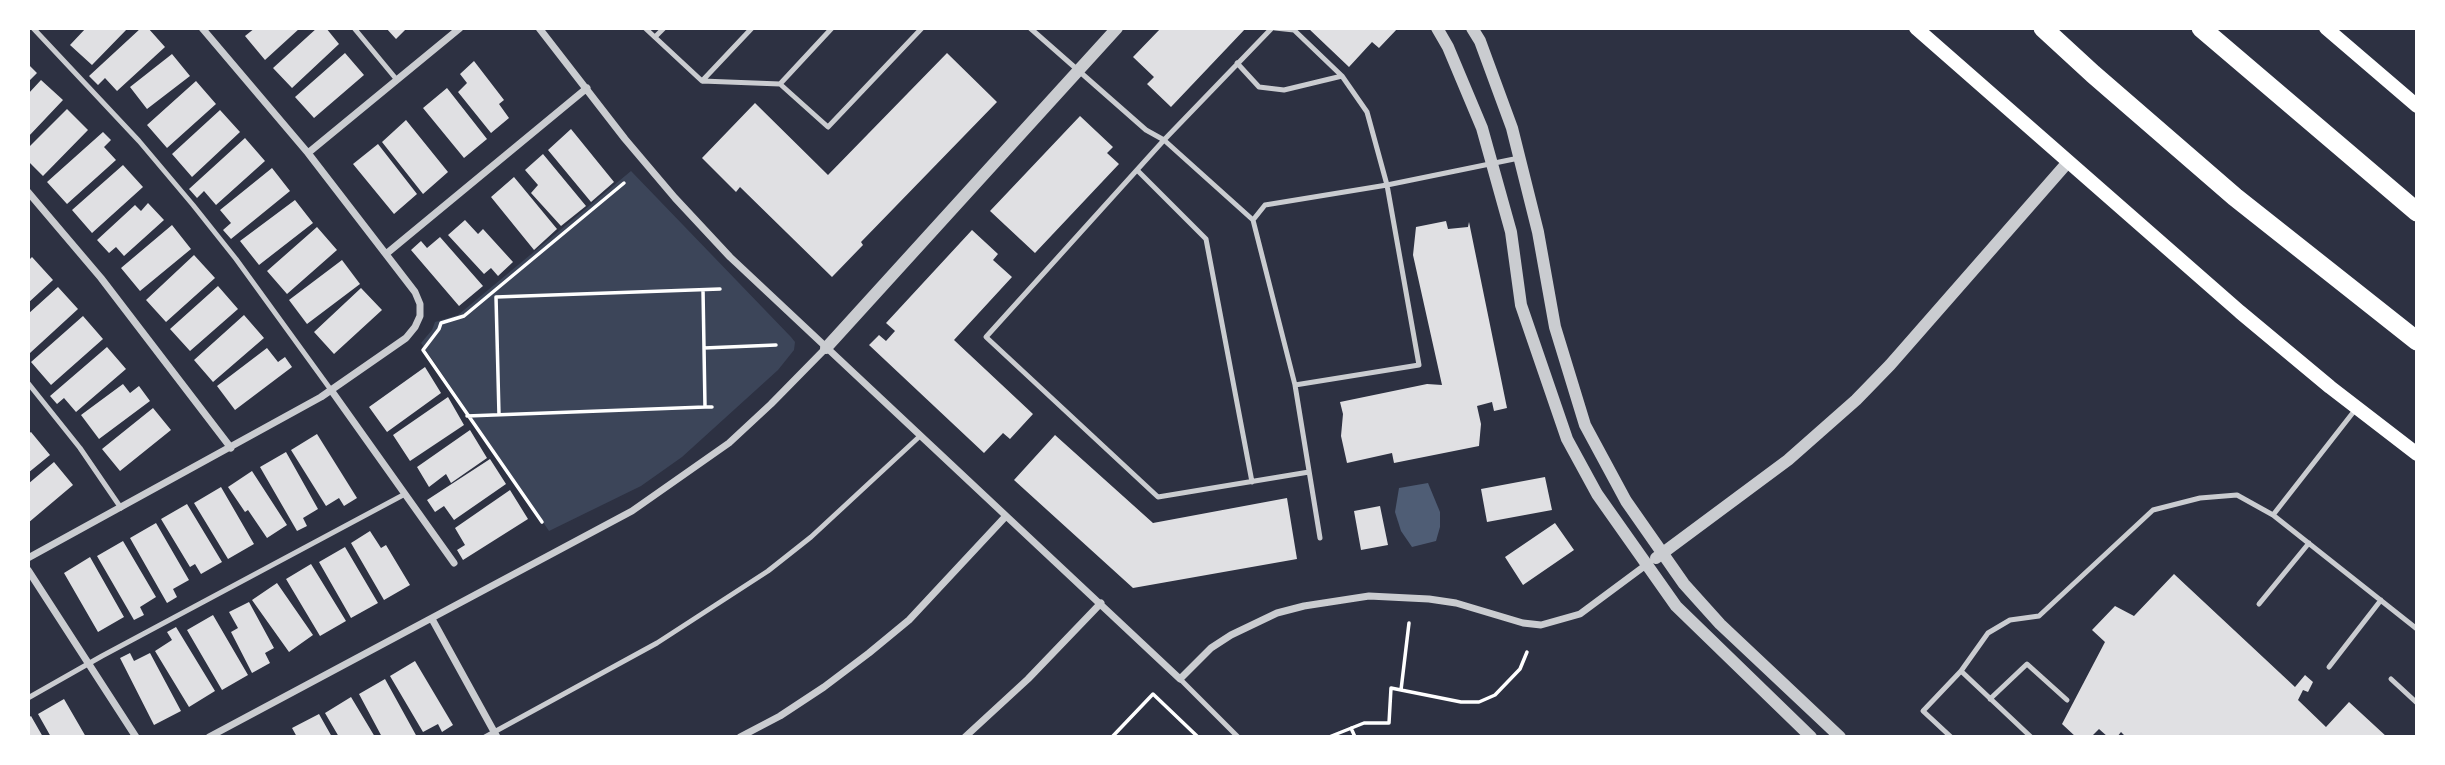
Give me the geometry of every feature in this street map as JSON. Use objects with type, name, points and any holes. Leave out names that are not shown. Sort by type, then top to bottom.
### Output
[{"type":"highway","points":[[2043,28],[2092,74],[2235,197],[2417,341]]},
{"type":"highway","points":[[2200,28],[2417,212]]},
{"type":"main road","points":[[1916,28],[2239,312],[2417,454]]},
{"type":"main road","points":[[2326,28],[2417,106]]},
{"type":"street","points":[[28,558],[231,448],[331,390],[406,338],[420,316],[420,304],[415,292],[308,153],[202,28]]},
{"type":"street","points":[[308,153],[460,28]]},
{"type":"street","points":[[539,28],[625,139],[730,257],[1180,679],[1211,648],[1231,635],[1278,613],[1304,606],[1369,596],[1429,599],[1456,603],[1523,623],[1541,625],[1580,614],[1788,460],[1856,400],[1890,365],[2068,162]]},
{"type":"street","points":[[209,737],[609,524],[684,477],[729,443],[825,348],[1117,28]]},
{"type":"street","points":[[1437,28],[1448,47],[1482,128],[1511,232],[1521,305],[1566,439],[1597,494],[1676,606],[1811,737]]},
{"type":"street","points":[[1472,28],[1480,41],[1512,128],[1538,232],[1555,327],[1586,425],[1626,501],[1684,584],[1720,624],[1840,737]]},
{"type":"street","points":[[386,254],[587,88]]},
{"type":"street","points":[[28,192],[101,278],[231,448]]},
{"type":"street","points":[[331,390],[454,563]]},
{"type":"street","points":[[740,737],[791,708],[869,653],[928,601],[1006,516]]},
{"type":"street","points":[[28,570],[136,737]]},
{"type":"street","points":[[965,737],[1028,679],[1101,603]]},
{"type":"street","points":[[432,619],[496,735]]},
{"type":"lane","points":[[33,28],[139,141],[193,205],[236,259],[331,390]]},
{"type":"lane","points":[[354,28],[397,80]]},
{"type":"lane","points":[[645,28],[702,81],[780,84],[828,127],[922,28]]},
{"type":"lane","points":[[655,37],[664,28]]},
{"type":"lane","points":[[702,81],[752,28]]},
{"type":"lane","points":[[780,84],[832,28]]},
{"type":"lane","points":[[1030,28],[1146,130],[1164,140],[1253,219],[1295,385],[1320,538]]},
{"type":"lane","points":[[1295,385],[1419,365],[1387,185],[1367,112],[1342,76],[1294,30],[1274,28],[1164,140],[986,337],[1158,497],[1309,472]]},
{"type":"lane","points":[[1237,63],[1259,87],[1284,90],[1342,76]]},
{"type":"lane","points":[[1253,219],[1265,205],[1387,185],[1519,158]]},
{"type":"lane","points":[[1138,171],[1206,239],[1252,481]]},
{"type":"lane","points":[[28,383],[80,448],[121,508]]},
{"type":"lane","points":[[2273,514],[2357,408]]},
{"type":"lane","points":[[485,737],[496,735],[657,643],[768,571],[811,537],[920,436]]},
{"type":"lane","points":[[28,698],[405,494]]},
{"type":"lane","points":[[1951,737],[1923,711],[1961,671],[1988,633],[2010,620],[2039,616],[2153,510],[2200,498],[2237,495],[2273,514],[2417,629]]},
{"type":"lane","points":[[2259,604],[2309,543]]},
{"type":"lane","points":[[2329,667],[2381,600]]},
{"type":"lane","points":[[1990,699],[2027,664],[2067,700]]},
{"type":"lane","points":[[1961,671],[2031,737]]},
{"type":"lane","points":[[1180,679],[1238,737]]},
{"type":"lane","points":[[2391,679],[2417,703]]},
{"type":"path","points":[[542,522],[422,350],[441,323],[464,316],[624,183]]},
{"type":"path","points":[[486,297],[720,289]]},
{"type":"path","points":[[703,290],[705,407]]},
{"type":"path","points":[[496,297],[499,415]]},
{"type":"path","points":[[704,348],[776,345]]},
{"type":"path","points":[[467,416],[712,407]]},
{"type":"path","points":[[1401,690],[1409,623]]},
{"type":"path","points":[[1329,737],[1364,723],[1389,723],[1391,688],[1461,702],[1479,702],[1495,695],[1508,683],[1520,669],[1527,652]]},
{"type":"path","points":[[1112,737],[1153,694],[1198,737]]},
{"type":"path","points":[[1351,728],[1355,737]]},
{"type":"shaded area","points":[[631,171],[791,337],[795,342],[794,350],[778,370],[682,457],[641,486],[549,531],[421,343],[435,322],[458,315]]},
{"type":"shaded area","points":[[1428,483],[1440,512],[1440,527],[1436,541],[1412,547],[1401,531],[1395,512],[1399,488]]},
{"type":"building","points":[[86,28],[128,28],[92,65],[70,45]]},
{"type":"building","points":[[141,28],[148,28],[165,47],[117,91],[105,78],[98,85],[89,76]]},
{"type":"building","points":[[255,28],[300,28],[265,60],[245,36]]},
{"type":"building","points":[[317,28],[326,28],[339,44],[292,88],[273,68]]},
{"type":"building","points":[[386,28],[407,28],[396,39]]},
{"type":"building","points":[[1161,28],[1246,28],[1171,107],[1147,84],[1154,77],[1133,57]]},
{"type":"building","points":[[1308,28],[1398,28],[1379,48],[1372,42],[1349,67]]},
{"type":"building","points":[[345,53],[364,75],[314,118],[295,97]]},
{"type":"building","points":[[947,53],[997,102],[861,242],[863,245],[832,277],[740,187],[736,192],[702,158],[755,103],[828,175]]},
{"type":"building","points":[[172,54],[190,76],[147,109],[130,87]]},
{"type":"building","points":[[474,61],[504,100],[499,104],[509,118],[491,133],[458,92],[467,83],[460,74]]},
{"type":"building","points":[[28,64],[37,73],[28,82]]},
{"type":"building","points":[[41,80],[63,100],[28,137],[28,94]]},
{"type":"building","points":[[196,81],[216,104],[167,148],[147,125]]},
{"type":"building","points":[[447,88],[487,139],[464,158],[423,108]]},
{"type":"building","points":[[67,109],[88,130],[43,176],[28,161],[28,148]]},
{"type":"building","points":[[220,110],[240,132],[192,177],[172,154]]},
{"type":"building","points":[[1080,116],[1113,147],[1107,153],[1119,164],[1035,253],[990,211]]},
{"type":"building","points":[[406,120],[448,172],[423,194],[382,142]]},
{"type":"building","points":[[571,129],[614,182],[591,202],[548,150]]},
{"type":"building","points":[[103,132],[111,140],[104,147],[116,160],[67,204],[47,182]]},
{"type":"building","points":[[245,138],[265,161],[216,205],[204,191],[197,198],[189,189]]},
{"type":"building","points":[[378,144],[417,194],[394,214],[353,164]]},
{"type":"building","points":[[543,154],[586,206],[561,226],[531,193],[538,185],[525,170]]},
{"type":"building","points":[[123,165],[143,187],[92,233],[72,210]]},
{"type":"building","points":[[272,168],[290,191],[231,239],[223,230],[231,223],[220,210]]},
{"type":"building","points":[[514,177],[557,229],[534,250],[491,197]]},
{"type":"building","points":[[295,200],[313,223],[259,265],[240,241]]},
{"type":"building","points":[[148,203],[164,220],[124,256],[116,247],[109,253],[97,240],[135,205],[141,211]]},
{"type":"building","points":[[465,220],[478,234],[483,229],[513,262],[498,276],[491,268],[484,274],[448,235]]},
{"type":"building","points":[[1446,221],[1448,229],[1468,227],[1469,222],[1507,408],[1494,411],[1492,402],[1477,406],[1481,424],[1479,446],[1394,463],[1392,453],[1347,463],[1341,436],[1343,414],[1340,402],[1427,384],[1442,385],[1413,255],[1416,227]]},
{"type":"building","points":[[172,225],[191,249],[140,291],[121,268]]},
{"type":"building","points":[[317,227],[337,250],[287,294],[267,271]]},
{"type":"building","points":[[972,230],[998,254],[993,260],[1012,277],[954,340],[1033,414],[1010,439],[1003,433],[984,453],[869,345],[879,335],[886,341],[895,331],[886,323]]},
{"type":"building","points":[[440,237],[483,286],[459,306],[411,250],[421,241],[427,248]]},
{"type":"building","points":[[194,255],[215,278],[166,322],[146,300]]},
{"type":"building","points":[[32,257],[53,280],[28,303],[28,261]]},
{"type":"building","points":[[342,260],[360,284],[307,324],[289,300]]},
{"type":"building","points":[[218,286],[238,309],[190,351],[170,329]]},
{"type":"building","points":[[58,287],[78,309],[30,353],[28,314]]},
{"type":"building","points":[[361,288],[382,310],[334,354],[314,332]]},
{"type":"building","points":[[244,315],[264,338],[213,382],[194,360]]},
{"type":"building","points":[[83,316],[103,339],[51,385],[31,362]]},
{"type":"building","points":[[107,347],[126,369],[76,412],[64,398],[57,404],[50,396]]},
{"type":"building","points":[[267,348],[278,362],[285,357],[292,367],[235,410],[217,386]]},
{"type":"building","points":[[425,367],[441,393],[387,432],[369,407]]},
{"type":"building","points":[[123,384],[130,393],[139,386],[150,401],[99,439],[81,415]]},
{"type":"building","points":[[448,397],[464,425],[410,461],[393,435]]},
{"type":"building","points":[[153,408],[171,430],[120,471],[102,449]]},
{"type":"building","points":[[470,430],[487,458],[451,483],[446,474],[429,487],[417,467]]},
{"type":"building","points":[[31,432],[50,455],[28,473],[28,434]]},
{"type":"building","points":[[317,434],[357,498],[344,506],[339,498],[326,506],[291,450]]},
{"type":"building","points":[[1055,435],[1153,523],[1287,498],[1297,559],[1133,588],[1014,480]]},
{"type":"building","points":[[286,452],[318,509],[303,518],[307,526],[297,531],[260,467]]},
{"type":"building","points":[[490,459],[506,484],[454,520],[444,506],[435,512],[427,500]]},
{"type":"building","points":[[54,462],[73,485],[28,523],[28,484]]},
{"type":"building","points":[[252,471],[287,525],[267,538],[228,487]]},
{"type":"building","points":[[1545,477],[1552,510],[1487,522],[1481,489]]},
{"type":"building","points":[[221,487],[254,544],[228,559],[194,503]]},
{"type":"building","points":[[510,490],[528,519],[463,560],[457,550],[465,545],[455,528]]},
{"type":"building","points":[[187,504],[222,562],[201,574],[195,564],[190,567],[161,519]]},
{"type":"building","points":[[1380,506],[1388,545],[1361,550],[1354,511]]},
{"type":"building","points":[[156,523],[189,580],[173,589],[177,597],[167,603],[130,538]]},
{"type":"building","points":[[1555,523],[1574,550],[1523,585],[1505,557]]},
{"type":"building","points":[[370,531],[381,548],[386,545],[410,585],[384,600],[351,543]]},
{"type":"building","points":[[123,541],[156,597],[140,607],[144,615],[134,620],[97,556]]},
{"type":"building","points":[[345,547],[378,603],[351,618],[319,562]]},
{"type":"building","points":[[90,557],[124,617],[98,632],[64,573]]},
{"type":"building","points":[[311,564],[346,621],[320,636],[286,579]]},
{"type":"building","points":[[2174,574],[2295,687],[2305,675],[2313,682],[2308,692],[2303,690],[2298,700],[2326,727],[2349,702],[2387,737],[2126,737],[2121,732],[2117,737],[2108,737],[2099,729],[2091,737],[2076,737],[2062,724],[2105,642],[2092,630],[2115,606],[2134,616]]},
{"type":"building","points":[[277,583],[313,635],[289,652],[252,600]]},
{"type":"building","points":[[249,602],[274,648],[265,653],[270,663],[252,673],[231,632],[238,628],[229,612]]},
{"type":"building","points":[[213,615],[248,675],[222,690],[187,630]]},
{"type":"building","points":[[176,627],[215,691],[189,707],[155,651],[172,640],[167,632]]},
{"type":"building","points":[[130,653],[134,661],[150,653],[181,711],[154,725],[120,658]]},
{"type":"building","points":[[415,661],[453,725],[442,732],[438,724],[423,732],[390,676]]},
{"type":"building","points":[[385,679],[417,737],[382,737],[359,694]]},
{"type":"building","points":[[351,697],[375,737],[339,737],[325,713]]},
{"type":"building","points":[[64,699],[86,737],[51,737],[38,714]]},
{"type":"building","points":[[319,714],[332,737],[297,737],[292,728]]},
{"type":"building","points":[[31,716],[43,737],[28,737],[28,718]]}]
